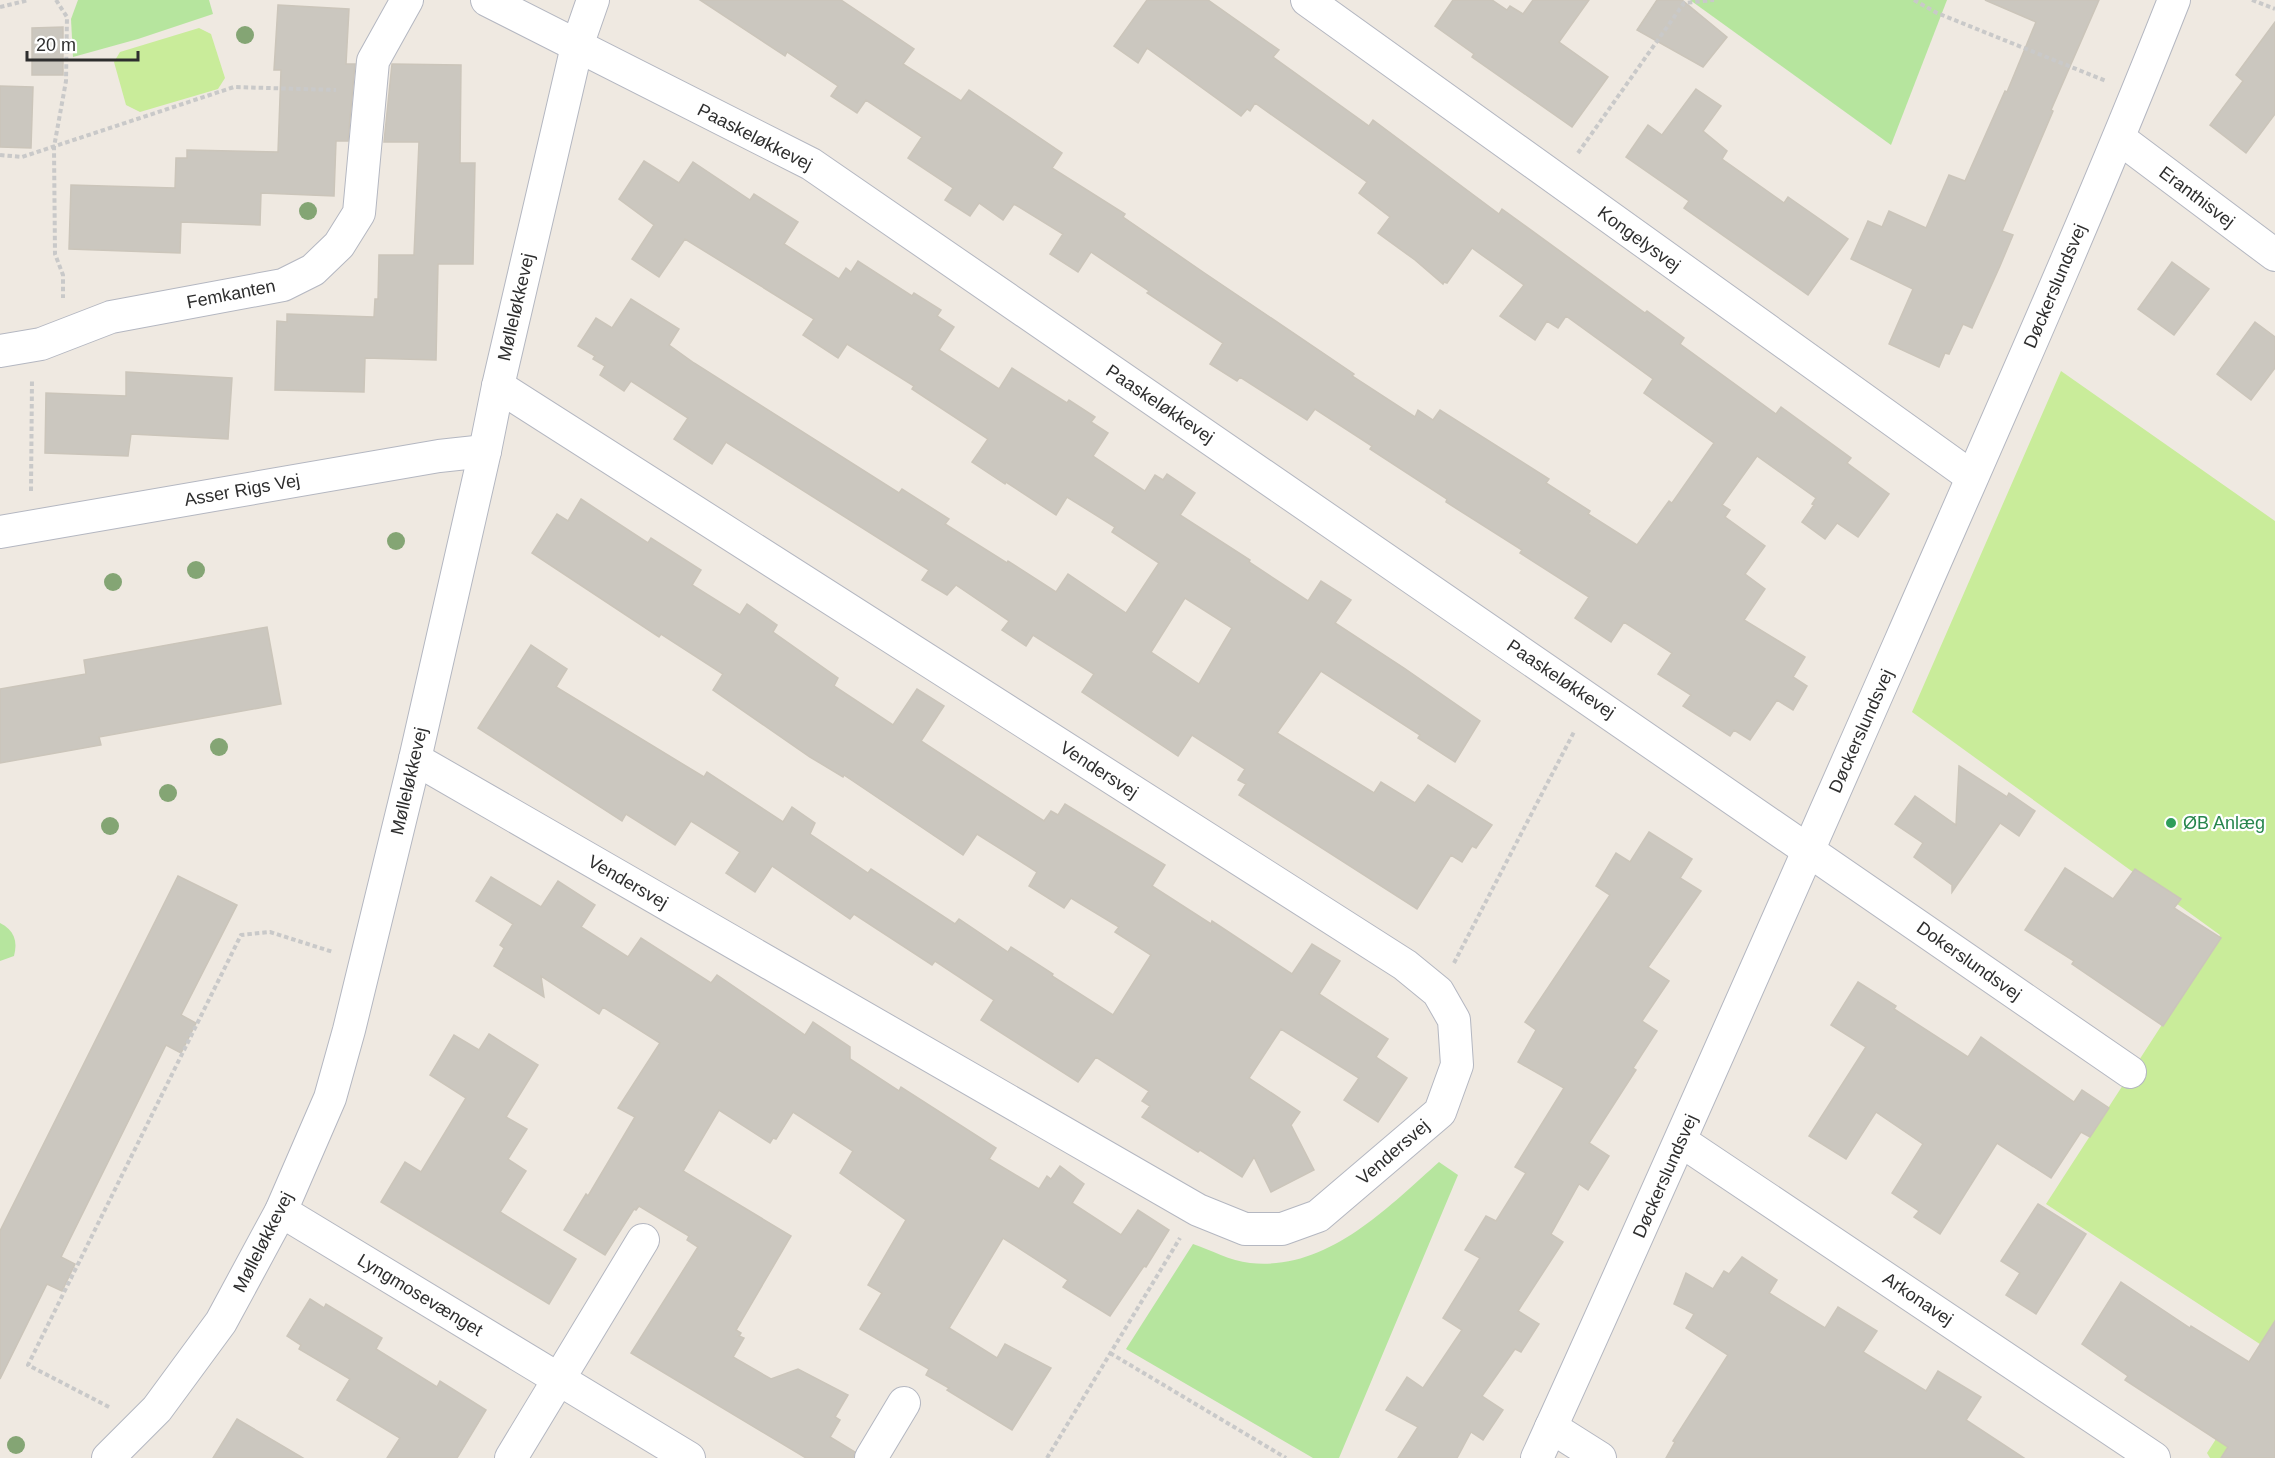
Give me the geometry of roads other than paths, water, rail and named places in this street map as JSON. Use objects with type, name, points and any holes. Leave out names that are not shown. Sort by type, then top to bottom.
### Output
[{"type":"street","name":"Femkanten","points":[[0,351],[33,345],[111,317],[283,285],[313,270],[339,245],[359,213],[373,61],[407,0]]},
{"type":"street","name":"Paaskeløkkevej","points":[[488,0],[811,164],[1809,850]]},
{"type":"street","name":"Mølleløkkevej","points":[[108,1458],[157,1409],[220,1322],[281,1211],[330,1098],[415,759],[577,46],[593,0]]},
{"type":"street","name":"Kongelysvej","points":[[1307,0],[1972,477]]},
{"type":"street","name":"Døckerslundsvej","points":[[1537,1458],[1681,1141],[1972,477],[2119,138],[2174,0]]},
{"type":"street","name":"Eranthisvej","points":[[2119,138],[2275,255]]},
{"type":"street","name":"Vendersvej","points":[[415,759],[1198,1210],[1245,1229],[1282,1229],[1318,1216],[1440,1112],[1457,1065],[1454,1020],[1438,993],[1405,965],[498,386]]},
{"type":"street","name":"Asser Rigs Vej","points":[[0,532],[439,456],[485,451]]},
{"type":"street","name":"Dokerslundsvej","points":[[1809,850],[2130,1072]]},
{"type":"street","name":"Arkonavej","points":[[1681,1141],[2154,1458]]},
{"type":"street","name":"Lyngmosevænget","points":[[281,1211],[689,1458]]},
{"type":"street","points":[[511,1458],[643,1240]]},
{"type":"street","points":[[871,1458],[904,1403]]},
{"type":"street","points":[[1551,1427],[1600,1458]]},
{"type":"place","name":"ØB Anlæg","points":[[2171,823]]}]
